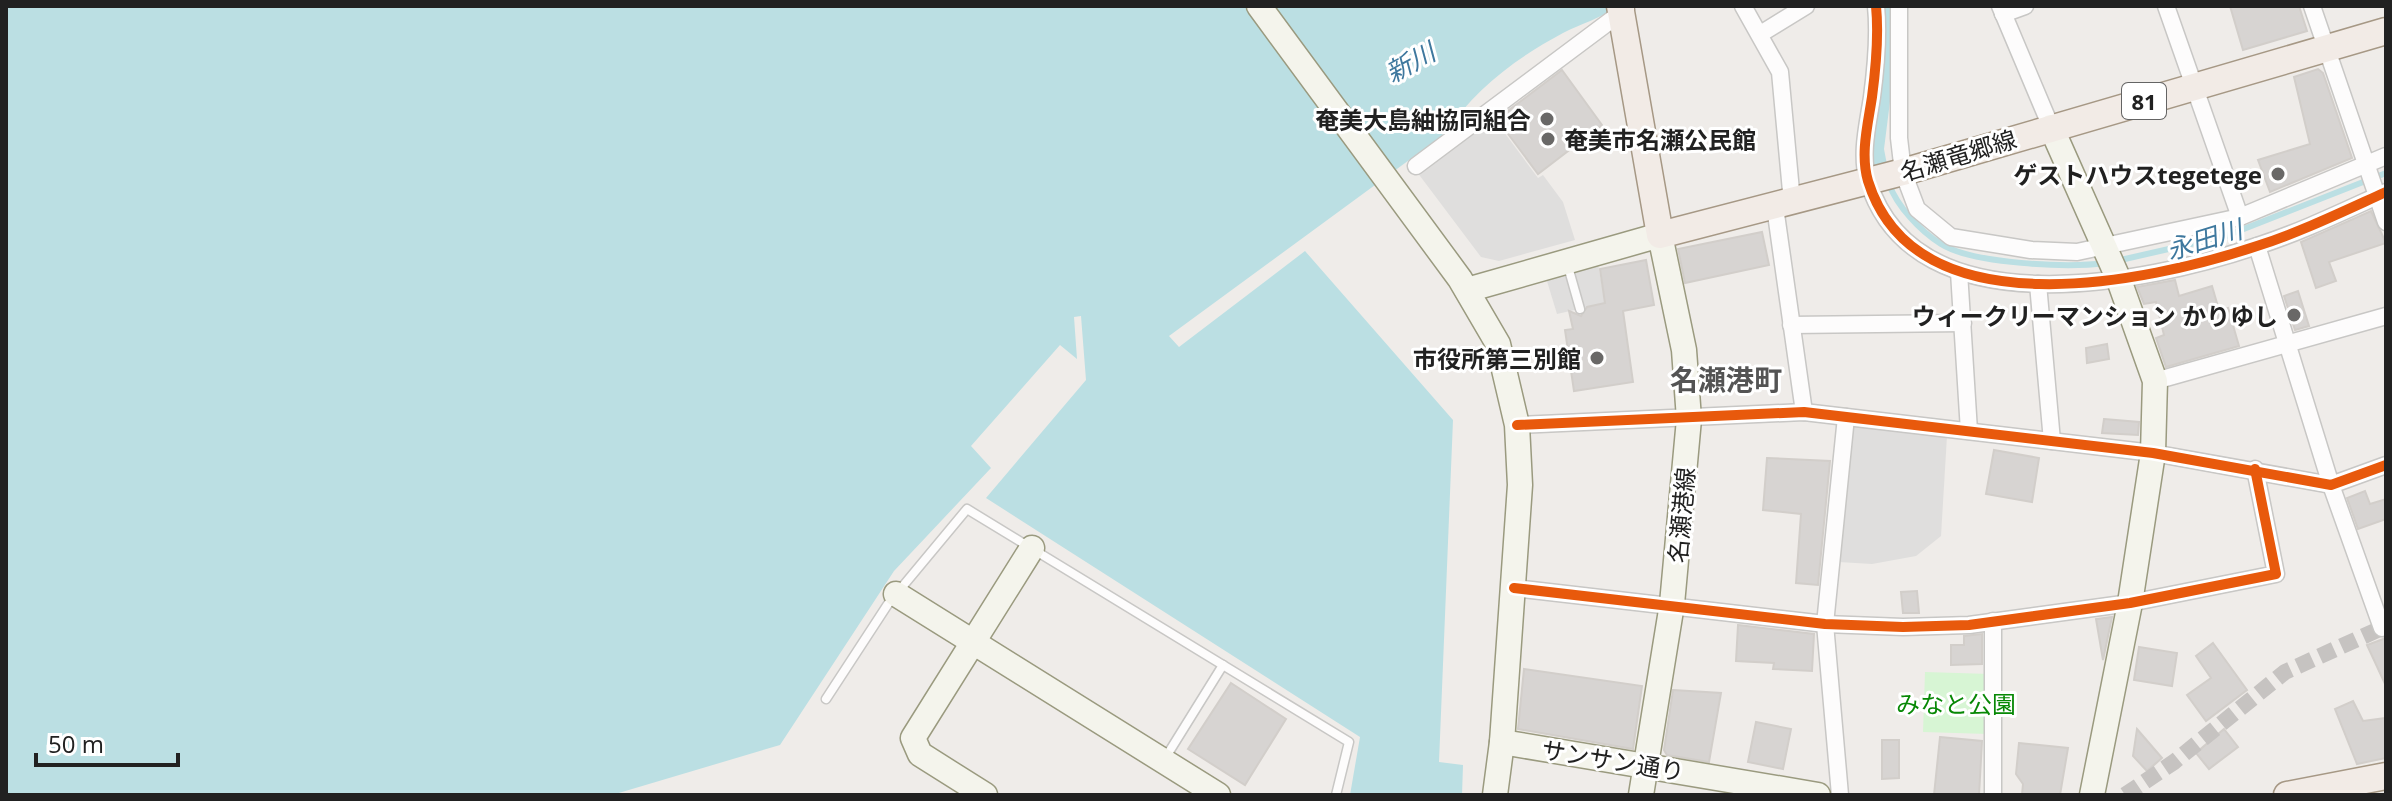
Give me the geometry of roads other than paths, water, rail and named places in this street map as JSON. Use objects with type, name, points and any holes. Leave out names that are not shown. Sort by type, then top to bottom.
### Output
[{"type":"main road","points":[[1624,8],[1660,235]]},
{"type":"main road","name":"名瀬竜郷線","points":[[1660,235],[1868,182],[2386,31]]},
{"type":"main road","points":[[2287,795],[2374,784]]},
{"type":"street","points":[[1259,6],[1467,290],[1498,344],[1517,425],[1520,485],[1502,742],[1495,795]]},
{"type":"street","points":[[1743,6],[1762,33],[1780,72],[1783,204],[1791,325],[1804,412]]},
{"type":"street","points":[[1762,33],[1806,6]]},
{"type":"street","points":[[1876,6],[1876,63],[1865,155],[1868,182],[1891,225],[1907,242],[1928,258],[1959,272],[2023,285],[2119,280],[2257,246],[2382,194]]},
{"type":"street","points":[[1899,6],[1899,138],[1903,172],[1917,209],[1951,237],[2031,250],[2077,252],[2240,217],[2386,156]]},
{"type":"street","points":[[2025,6],[2001,10],[2119,280],[2155,381],[2153,453],[2130,603],[2092,795]]},
{"type":"street","points":[[2166,6],[2240,217]]},
{"type":"street","points":[[2312,6],[2366,164],[2382,194],[2386,222]]},
{"type":"street","points":[[1416,166],[1624,8]]},
{"type":"street","points":[[1467,290],[1660,235]]},
{"type":"street","name":"名瀬港線","points":[[1641,795],[1672,604],[1689,419],[1684,350],[1660,235]]},
{"type":"street","points":[[2257,246],[2331,485],[2382,628]]},
{"type":"street","points":[[1959,272],[1969,431]]},
{"type":"street","points":[[2038,284],[2052,441]]},
{"type":"street","points":[[2155,381],[2386,316]]},
{"type":"street","points":[[1791,325],[1963,323]]},
{"type":"street","points":[[1517,425],[1804,412],[2153,453],[2331,485],[2386,465]]},
{"type":"street","points":[[1840,795],[1825,624],[1846,417]]},
{"type":"street","points":[[1514,588],[1825,624],[1903,627],[1993,621],[2130,603],[2276,574],[2255,469]]},
{"type":"street","points":[[985,795],[954,786],[920,754],[913,738],[1032,548]]},
{"type":"street","points":[[896,594],[1218,795]]},
{"type":"street","points":[[1993,621],[1993,795]]},
{"type":"street","name":"サンサン通り","points":[[1502,742],[1818,795]]},
{"type":"lane","points":[[1567,262],[1580,309]]},
{"type":"lane","points":[[826,699],[896,594],[967,509],[1349,742],[1336,795]]},
{"type":"lane","points":[[1163,761],[1223,665]]},
{"type":"water","name":"新川","points":[[6,6],[1618,6],[1563,33],[1513,64],[1469,103],[1446,133],[1169,336],[1179,347],[1305,251],[1453,420],[1439,762],[1463,765],[1462,795],[1350,795],[1360,737],[986,498],[1086,380],[1081,316],[1074,317],[1077,359],[1060,345],[971,446],[991,468],[894,571],[780,745],[612,795],[6,795]]},
{"type":"water","points":[[1879,6],[1894,6],[1895,62],[1884,149],[1888,170],[1871,175]]},
{"type":"waterway","name":"永田川","points":[[2116,261],[2226,236],[2386,173]]},
{"type":"waterway","name":"永田川","points":[[1889,184],[1903,209],[1917,225],[1933,239],[1956,251],[2021,263],[2105,263]]},
{"type":"tunnel","points":[[2125,795],[2174,762],[2285,672],[2386,626]]},
{"type":"place","name":"奄美大島紬協同組合","points":[[1547,119]]},
{"type":"place","name":"奄美市名瀬公民館","points":[[1548,139]]},
{"type":"place","name":"ゲストハウスtegetege","points":[[2278,174]]},
{"type":"place","name":"ウィークリーマンション かりゆし","points":[[2294,315]]},
{"type":"place","name":"市役所第三別館","points":[[1597,358]]},
{"type":"district","name":"名瀬港町","points":[[1726,379]]},
{"type":"park label","name":"みなと公園","points":[[1956,703]]}]
